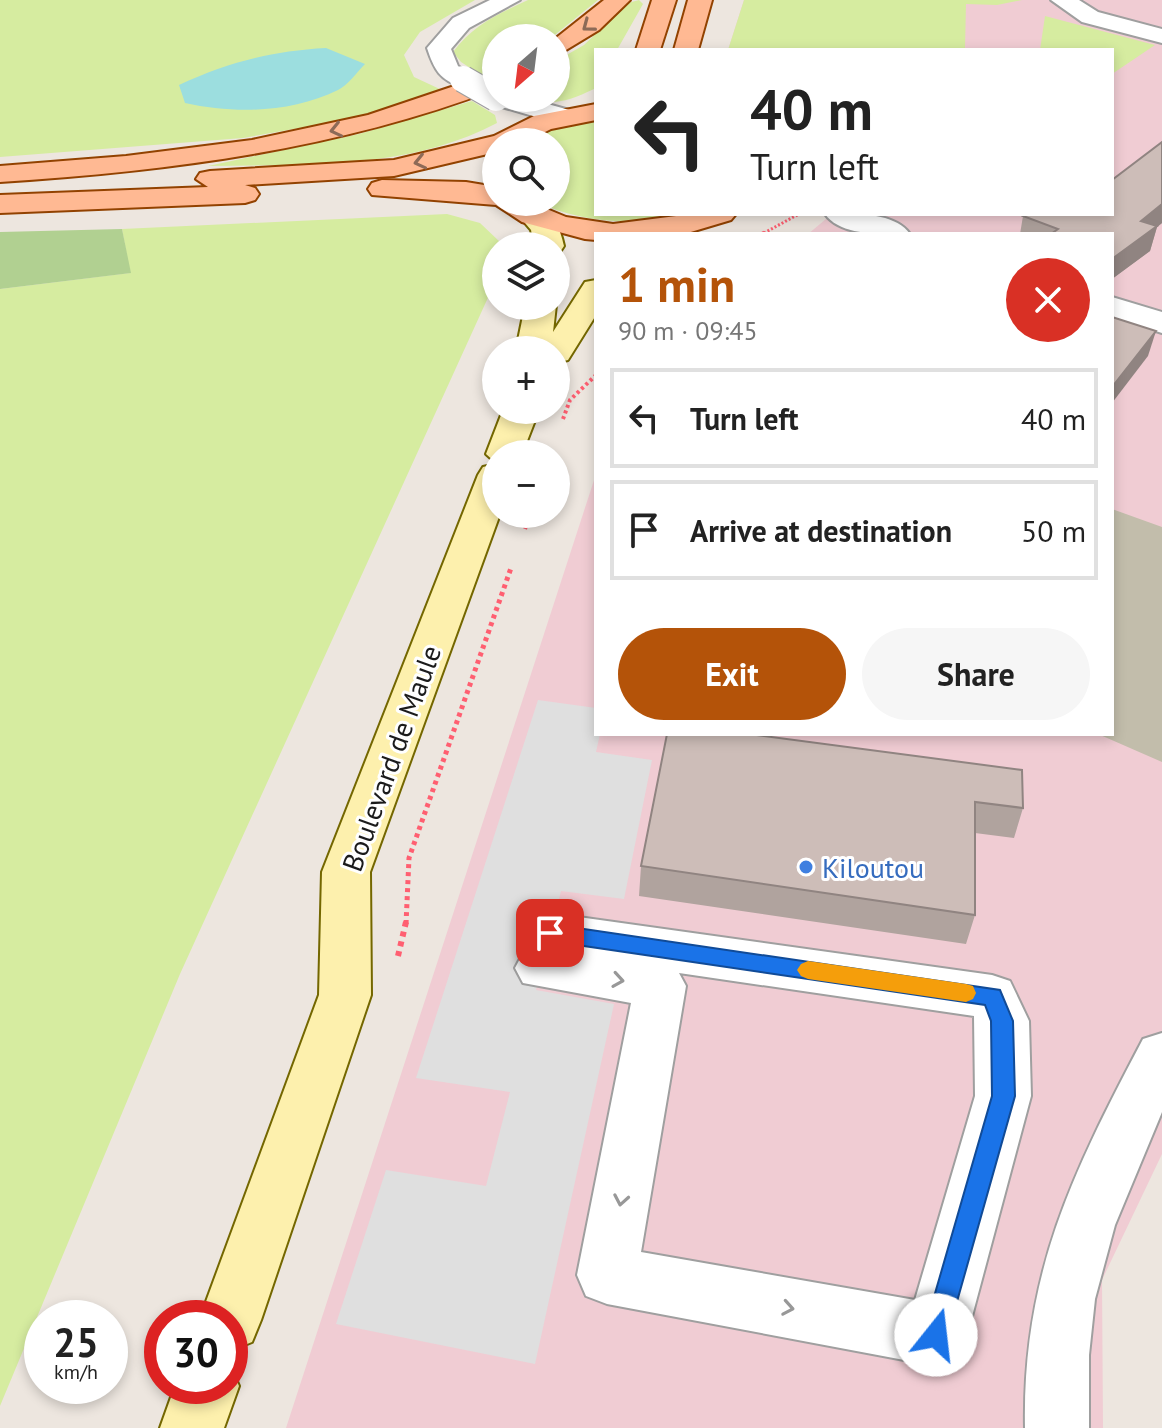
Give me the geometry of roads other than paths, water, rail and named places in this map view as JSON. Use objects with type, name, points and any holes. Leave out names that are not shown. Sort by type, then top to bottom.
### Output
[{"type":"main road","points":[[570,39],[618,0]]},
{"type":"main road","points":[[649,48],[664,0]]},
{"type":"main road","points":[[687,48],[700,0]]},
{"type":"main road","points":[[0,174],[157,162],[273,145],[430,105],[482,85]]},
{"type":"main road","points":[[543,128],[586,112]]},
{"type":"main road","points":[[0,187],[346,173],[394,168],[482,148]]},
{"type":"main road","points":[[0,204],[367,189],[482,192]]},
{"type":"main road","points":[[530,216],[546,232]]},
{"type":"main road","points":[[546,216],[597,231],[622,232]]},
{"type":"main road","points":[[652,232],[690,225],[715,216]]},
{"type":"main road","points":[[567,336],[594,292]]},
{"type":"main road","name":"Boulevard de Maule","points":[[237,1300],[345,995],[346,872],[482,512]]},
{"type":"main road","points":[[192,1428],[201,1404]]},
{"type":"street","points":[[482,90],[447,70],[439,48],[461,23],[508,0]]},
{"type":"street","points":[[1063,0],[1090,17],[1162,36]]},
{"type":"street","points":[[846,216],[890,232]]},
{"type":"street","points":[[1114,308],[1162,323]]},
{"type":"street","points":[[546,950],[992,997],[1002,1021],[1003,1096],[936,1335],[607,1275],[660,986],[546,950]]},
{"type":"street","points":[[1057,1428],[1056,1400],[1068,1282],[1106,1174],[1162,1056]]},
{"type":"water","points":[[326,48],[365,64],[342,88],[301,103],[243,110],[204,107],[185,103],[179,85],[251,59]]},
{"type":"place","name":"Kiloutou","points":[[806,867]]}]
